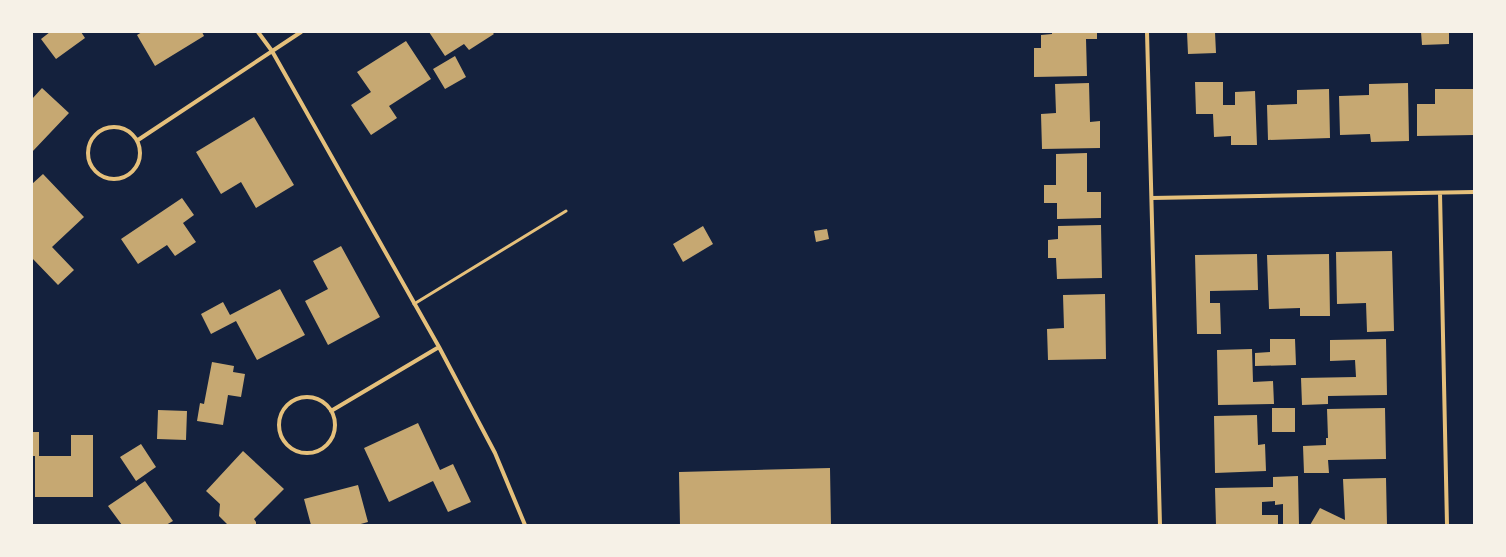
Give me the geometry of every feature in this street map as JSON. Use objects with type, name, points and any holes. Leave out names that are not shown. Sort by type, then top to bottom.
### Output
[{"type":"street","points":[[258,32],[272,51],[439,347],[495,453],[525,525]]},
{"type":"street","points":[[138,140],[301,32]]},
{"type":"street","points":[[1147,32],[1160,525]]},
{"type":"street","points":[[110,127],[121,128],[130,132],[138,140],[141,149],[141,160],[136,169],[128,176],[119,180],[108,179],[99,175],[92,167],[88,158],[88,147],[93,137],[100,130],[110,127]]},
{"type":"street","points":[[1152,198],[1474,192]]},
{"type":"street","points":[[1440,193],[1447,525]]},
{"type":"street","points":[[331,411],[439,347]]},
{"type":"street","points":[[303,398],[314,398],[324,403],[331,411],[334,421],[334,432],[329,442],[321,450],[310,453],[300,452],[290,448],[282,440],[279,429],[280,418],[284,408],[292,401],[303,398]]},
{"type":"lane","points":[[414,304],[566,211]]},
{"type":"building","points":[[50,32],[81,32],[85,38],[56,59],[41,39]]},
{"type":"building","points":[[142,32],[202,32],[204,36],[155,66],[137,35]]},
{"type":"building","points":[[429,32],[492,32],[494,34],[469,50],[464,44],[445,56]]},
{"type":"building","points":[[1052,32],[1097,32],[1097,39],[1086,39],[1087,76],[1034,77],[1034,48],[1041,48],[1041,35],[1052,34]]},
{"type":"building","points":[[1187,32],[1215,32],[1216,53],[1188,54]]},
{"type":"building","points":[[1421,32],[1449,32],[1449,44],[1422,45]]},
{"type":"building","points":[[406,41],[431,79],[389,106],[397,118],[371,135],[351,105],[371,92],[357,72]]},
{"type":"building","points":[[455,56],[466,77],[445,89],[433,69]]},
{"type":"building","points":[[1195,82],[1223,82],[1223,105],[1235,105],[1235,92],[1255,91],[1257,145],[1231,145],[1231,136],[1214,137],[1213,114],[1196,114]]},
{"type":"building","points":[[1089,83],[1090,122],[1100,121],[1100,148],[1042,149],[1041,114],[1056,113],[1055,84]]},
{"type":"building","points":[[1408,83],[1409,141],[1371,142],[1370,134],[1340,135],[1339,96],[1369,95],[1369,84]]},
{"type":"building","points":[[42,88],[69,113],[32,152],[32,99]]},
{"type":"building","points":[[1329,89],[1330,138],[1268,140],[1267,105],[1297,104],[1297,90]]},
{"type":"building","points":[[1435,89],[1474,89],[1474,135],[1417,136],[1417,104],[1435,104]]},
{"type":"building","points":[[254,117],[294,185],[256,208],[241,182],[221,194],[196,152]]},
{"type":"building","points":[[1087,153],[1087,192],[1101,192],[1101,218],[1057,219],[1057,203],[1044,203],[1044,185],[1056,185],[1056,154]]},
{"type":"building","points":[[43,174],[84,217],[52,247],[74,270],[58,285],[32,258],[32,184]]},
{"type":"building","points":[[182,198],[194,215],[183,223],[196,242],[175,256],[167,245],[138,264],[121,239]]},
{"type":"building","points":[[1101,225],[1102,278],[1057,279],[1056,258],[1048,258],[1048,240],[1058,239],[1058,226]]},
{"type":"building","points":[[703,226],[713,244],[683,262],[673,244]]},
{"type":"building","points":[[827,229],[829,239],[816,242],[814,231]]},
{"type":"building","points":[[341,246],[380,317],[328,345],[305,301],[328,289],[313,261]]},
{"type":"building","points":[[1392,251],[1394,331],[1367,332],[1366,303],[1337,304],[1336,252]]},
{"type":"building","points":[[1257,254],[1258,290],[1210,291],[1210,303],[1220,303],[1221,334],[1197,334],[1195,255]]},
{"type":"building","points":[[1329,254],[1330,316],[1300,316],[1300,308],[1269,309],[1267,255]]},
{"type":"building","points":[[280,289],[305,335],[257,360],[236,321],[211,334],[201,314],[223,302],[230,315]]},
{"type":"building","points":[[1105,294],[1106,359],[1048,360],[1047,329],[1064,328],[1063,295]]},
{"type":"building","points":[[1270,339],[1295,339],[1296,365],[1255,366],[1255,353],[1270,352]]},
{"type":"building","points":[[1386,339],[1387,395],[1328,396],[1328,404],[1302,405],[1301,378],[1356,377],[1355,360],[1330,361],[1330,340]]},
{"type":"building","points":[[1252,349],[1253,382],[1273,381],[1274,404],[1218,405],[1217,350]]},
{"type":"building","points":[[212,362],[234,366],[233,372],[245,374],[241,397],[228,395],[223,425],[197,421],[200,403],[204,404]]},
{"type":"building","points":[[1272,408],[1295,408],[1295,432],[1272,432]]},
{"type":"building","points":[[1385,408],[1386,459],[1328,460],[1329,473],[1304,473],[1303,446],[1326,445],[1326,438],[1328,438],[1327,409]]},
{"type":"building","points":[[158,410],[187,411],[186,440],[157,439]]},
{"type":"building","points":[[1257,415],[1258,445],[1265,444],[1266,471],[1215,473],[1214,416]]},
{"type":"building","points":[[418,423],[440,470],[453,464],[471,502],[448,512],[433,481],[389,502],[364,448]]},
{"type":"building","points":[[32,432],[39,432],[39,456],[71,456],[71,435],[93,435],[93,497],[35,497],[35,456],[32,456]]},
{"type":"building","points":[[141,444],[156,467],[136,481],[120,457]]},
{"type":"building","points":[[243,451],[284,489],[254,519],[256,525],[228,525],[219,516],[220,504],[206,491]]},
{"type":"building","points":[[830,468],[831,525],[680,525],[679,472]]},
{"type":"building","points":[[1298,476],[1299,525],[1283,525],[1283,504],[1275,505],[1275,501],[1262,502],[1262,515],[1278,515],[1278,525],[1216,525],[1215,488],[1273,487],[1273,477]]},
{"type":"building","points":[[1386,478],[1387,525],[1310,525],[1320,508],[1345,520],[1343,479]]},
{"type":"building","points":[[145,481],[173,521],[166,525],[122,525],[108,506]]},
{"type":"building","points":[[358,485],[368,522],[357,525],[311,525],[304,499]]}]
